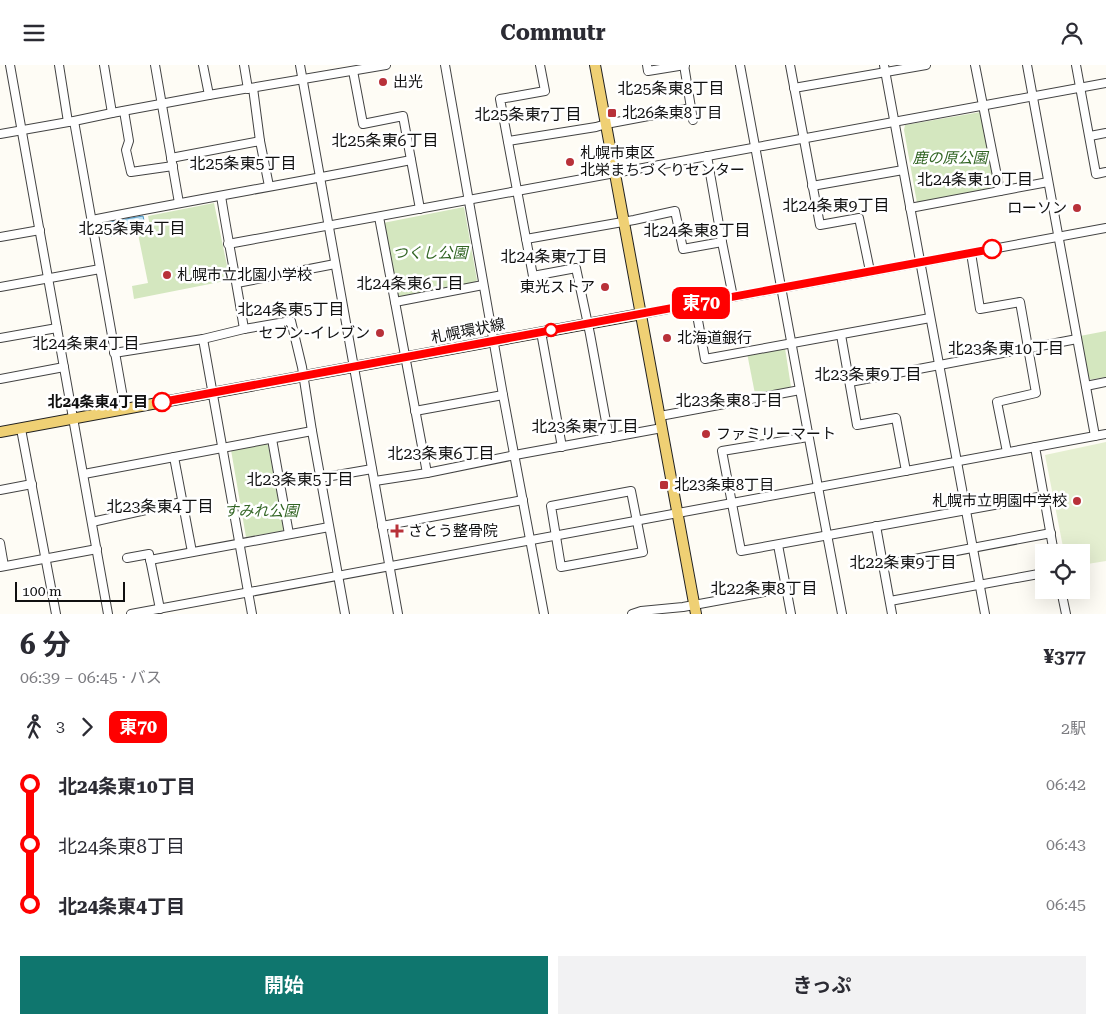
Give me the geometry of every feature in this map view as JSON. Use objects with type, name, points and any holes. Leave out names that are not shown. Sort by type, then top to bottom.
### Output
[{"type":"main road","points":[[595,65],[695,609]]},
{"type":"main road","name":"札幌環状線","points":[[0,432],[641,314]]},
{"type":"street","points":[[10,65],[108,614]]},
{"type":"street","points":[[59,65],[92,219],[125,409]]},
{"type":"street","points":[[104,65],[112,113]]},
{"type":"street","points":[[155,65],[179,203]]},
{"type":"street","points":[[204,65],[209,95]]},
{"type":"street","points":[[244,65],[269,186]]},
{"type":"street","points":[[300,65],[398,614]]},
{"type":"street","points":[[0,134],[209,95],[386,65]]},
{"type":"street","points":[[445,65],[544,614]]},
{"type":"street","points":[[540,65],[545,91],[500,99],[532,276],[576,268],[609,438]]},
{"type":"street","points":[[647,65],[648,71],[684,65],[693,120]]},
{"type":"street","points":[[740,65],[842,614]]},
{"type":"street","points":[[790,65],[820,225],[859,218],[870,271]]},
{"type":"street","points":[[794,88],[884,69],[926,65]]},
{"type":"street","points":[[975,65],[1000,191]]},
{"type":"street","points":[[1026,65],[1095,436]]},
{"type":"street","points":[[1076,65],[1096,174],[1106,172]]},
{"type":"street","points":[[357,69],[362,124],[403,117],[420,209]]},
{"type":"street","points":[[884,69],[985,614]]},
{"type":"street","points":[[228,244],[1106,83]]},
{"type":"street","points":[[508,141],[596,127],[691,108]]},
{"type":"street","points":[[124,111],[129,141],[126,150],[130,172],[260,141]]},
{"type":"street","points":[[1090,136],[1106,133]]},
{"type":"street","points":[[707,156],[722,243],[734,297]]},
{"type":"street","points":[[92,219],[410,160]]},
{"type":"street","points":[[812,186],[903,170]]},
{"type":"street","points":[[910,208],[1048,182]]},
{"type":"street","points":[[221,196],[244,329]]},
{"type":"street","points":[[526,239],[675,211],[683,249],[722,243]]},
{"type":"street","points":[[379,217],[427,473]]},
{"type":"street","points":[[641,314],[1106,228]]},
{"type":"street","points":[[0,237],[40,231]]},
{"type":"street","points":[[971,253],[980,309],[1020,302],[1036,393],[998,401],[1007,452]]},
{"type":"street","points":[[237,283],[335,264]]},
{"type":"street","points":[[0,287],[100,269]]},
{"type":"street","points":[[395,302],[484,285]]},
{"type":"street","points":[[695,304],[705,359],[930,318]]},
{"type":"street","points":[[114,353],[203,339],[290,321],[303,376],[345,614]]},
{"type":"street","points":[[0,338],[57,328]]},
{"type":"street","points":[[541,332],[562,447]]},
{"type":"street","points":[[841,335],[857,425],[896,418],[906,471]]},
{"type":"street","points":[[203,339],[224,448],[252,614]]},
{"type":"street","points":[[850,382],[1077,339]]},
{"type":"street","points":[[0,379],[64,367]]},
{"type":"street","points":[[1086,386],[1106,382]]},
{"type":"street","points":[[660,416],[800,390]]},
{"type":"street","points":[[415,411],[503,395]]},
{"type":"street","points":[[374,481],[427,473],[662,428]]},
{"type":"street","points":[[21,429],[56,614]]},
{"type":"street","points":[[84,474],[312,431]]},
{"type":"street","points":[[131,614],[1106,434]]},
{"type":"street","points":[[808,437],[722,451],[741,551],[1044,496]]},
{"type":"street","points":[[272,439],[289,534]]},
{"type":"street","points":[[1035,447],[1053,544]]},
{"type":"street","points":[[174,457],[192,552]]},
{"type":"street","points":[[320,478],[372,469]]},
{"type":"street","points":[[0,490],[32,484]]},
{"type":"street","points":[[631,491],[636,520],[643,552],[562,567],[551,506],[631,491]]},
{"type":"street","points":[[382,526],[523,500]]},
{"type":"street","points":[[92,522],[182,502]]},
{"type":"street","points":[[876,526],[892,614]]},
{"type":"street","points":[[150,560],[329,527]]},
{"type":"street","points":[[883,565],[1051,533]]},
{"type":"street","points":[[0,543],[2,567],[97,549]]},
{"type":"street","points":[[778,545],[791,614]]},
{"type":"street","points":[[127,558],[148,554],[160,609]]},
{"type":"street","points":[[890,601],[1035,575]]},
{"type":"street","points":[[632,614],[641,611],[684,607],[695,609],[786,588]]},
{"type":"street","points":[[1063,599],[1066,614]]},
{"type":"green space","name":"鹿の原公園","points":[[981,112],[996,186],[995,189],[917,203],[904,130],[905,125]]},
{"type":"green space","points":[[214,203],[230,280],[134,299],[132,286],[148,283],[138,234],[151,231],[148,216]]},
{"type":"green space","name":"つくし公園","points":[[464,207],[477,280],[473,285],[397,299],[383,223]]},
{"type":"green space","points":[[1106,331],[1106,377],[1088,380],[1080,336]]},
{"type":"green space","points":[[785,348],[791,387],[755,394],[747,353]]},
{"type":"green space","name":"札幌市立明園中学校","points":[[1106,442],[1106,561],[1090,564],[1090,544],[1062,544],[1045,455]]},
{"type":"green space","name":"すみれ公園","points":[[265,443],[268,445],[284,529],[282,531],[246,537],[231,450]]},
{"type":"water","points":[[143,216],[146,229],[111,236],[108,222]]},
{"type":"bus line","name":"東70","points":[[162,402],[992,249]]},
{"type":"place","name":"出光","points":[[383,82]]},
{"type":"place","name":"北26条東8丁目","points":[[612,113]]},
{"type":"place","name":"札幌市東区 北栄まちづくりセンター","points":[[570,162]]},
{"type":"place","name":"ローソン","points":[[1077,208]]},
{"type":"place","name":"札幌市立北園小学校","points":[[167,275]]},
{"type":"place","name":"東光ストア","points":[[605,287]]},
{"type":"place","name":"セブン-イレブン","points":[[380,333]]},
{"type":"place","name":"北海道銀行","points":[[667,338]]},
{"type":"place","name":"北24条東4丁目","points":[[162,402]]},
{"type":"place","name":"ファミリーマート","points":[[706,434]]},
{"type":"place","name":"北23条東8丁目","points":[[664,485]]},
{"type":"place","name":"札幌市立明園中学校","points":[[1077,501]]},
{"type":"place","name":"さとう整骨院","points":[[397,531]]},
{"type":"district","name":"北25条東8丁目","points":[[671,88]]},
{"type":"district","name":"北25条東7丁目","points":[[528,114]]},
{"type":"district","name":"北25条東6丁目","points":[[385,140]]},
{"type":"district","name":"北25条東5丁目","points":[[243,163]]},
{"type":"district","name":"北24条東10丁目","points":[[975,179]]},
{"type":"district","name":"北24条東9丁目","points":[[836,205]]},
{"type":"district","name":"北25条東4丁目","points":[[132,228]]},
{"type":"district","name":"北24条東8丁目","points":[[697,230]]},
{"type":"district","name":"北24条東7丁目","points":[[554,256]]},
{"type":"district","name":"北24条東6丁目","points":[[410,283]]},
{"type":"district","name":"北24条東5丁目","points":[[291,309]]},
{"type":"district","name":"北24条東4丁目","points":[[86,343]]},
{"type":"district","name":"北23条東10丁目","points":[[1006,348]]},
{"type":"district","name":"北23条東9丁目","points":[[868,374]]},
{"type":"district","name":"北23条東8丁目","points":[[729,400]]},
{"type":"district","name":"北23条東7丁目","points":[[585,426]]},
{"type":"district","name":"北23条東6丁目","points":[[441,453]]},
{"type":"district","name":"北23条東5丁目","points":[[300,479]]},
{"type":"district","name":"北23条東4丁目","points":[[160,506]]},
{"type":"district","name":"北22条東9丁目","points":[[903,562]]},
{"type":"district","name":"北22条東8丁目","points":[[764,588]]}]
